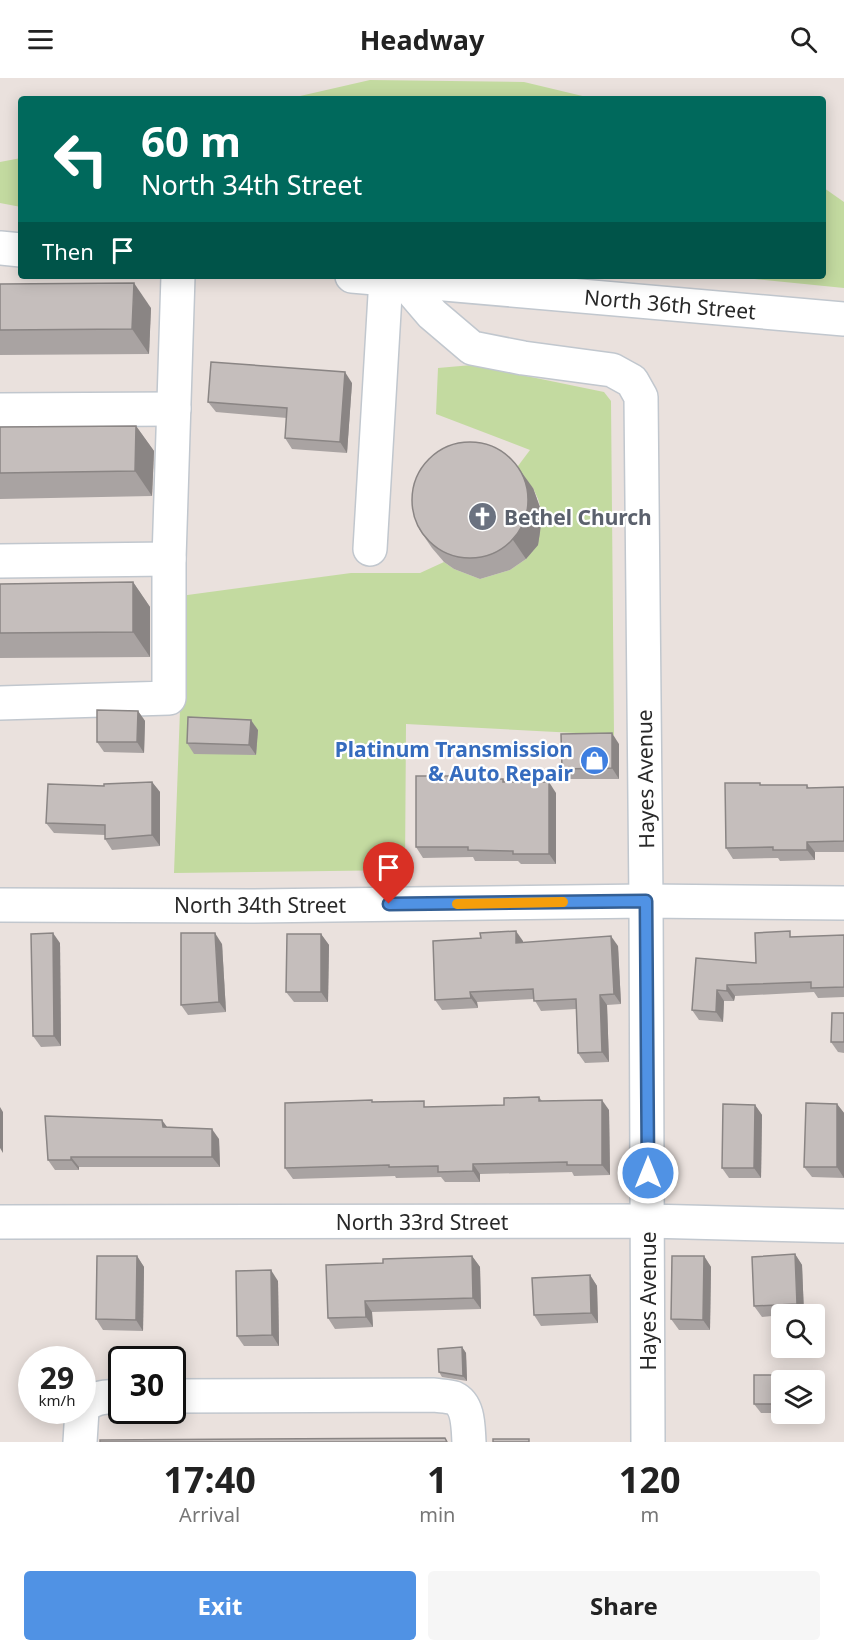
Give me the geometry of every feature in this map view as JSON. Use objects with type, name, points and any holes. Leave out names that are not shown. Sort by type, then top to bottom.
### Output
[{"type":"street","points":[[0,248],[18,249]]},
{"type":"street","points":[[0,703],[169,698],[169,559],[178,279]]},
{"type":"street","points":[[370,549],[394,279]]},
{"type":"street","name":"North 36th Street","points":[[394,279],[844,319]]},
{"type":"street","name":"Hayes Avenue","points":[[394,279],[472,348],[523,358],[612,370],[632,381],[641,397],[648,1442]]},
{"type":"street","points":[[0,410],[174,409]]},
{"type":"street","points":[[0,561],[169,559]]},
{"type":"street","name":"North 34th Street","points":[[0,905],[249,906],[646,901],[844,903]]},
{"type":"street","name":"North 33rd Street","points":[[0,1222],[648,1221],[844,1226]]},
{"type":"street","points":[[186,1396],[434,1395],[453,1398],[461,1404],[466,1414],[469,1442]]},
{"type":"street","points":[[80,1424],[80,1442]]},
{"type":"green space","points":[[370,80],[524,82],[582,96],[300,96]]},
{"type":"green space","points":[[18,159],[18,206],[0,203],[0,162]]},
{"type":"green space","points":[[826,189],[844,202],[844,288],[754,279],[826,279]]},
{"type":"green space","points":[[472,365],[604,392],[611,401],[614,735],[406,724],[405,870],[174,873],[180,710],[180,596],[351,573],[420,573],[444,562],[454,569],[480,579],[510,570],[526,559],[537,545],[542,513],[538,499],[533,488],[515,470],[530,450],[436,414],[438,368]]},
{"type":"building","points":[[134,283],[132,329],[0,330],[0,284]]},
{"type":"building","points":[[211,362],[345,372],[340,442],[285,438],[287,408],[208,402]]},
{"type":"building","points":[[136,426],[135,471],[0,473],[0,427]]},
{"type":"building","name":"Bethel Church","points":[[470,442],[492,447],[511,459],[523,478],[528,500],[523,522],[511,541],[492,553],[470,558],[448,553],[429,541],[417,522],[412,500],[417,478],[429,459],[448,447]]},
{"type":"building","points":[[133,582],[133,632],[0,633],[0,584]]},
{"type":"building","points":[[97,710],[138,711],[137,742],[97,742]]},
{"type":"building","points":[[188,717],[251,720],[249,745],[187,743]]},
{"type":"building","points":[[612,733],[612,768],[562,769],[561,734]]},
{"type":"building","points":[[416,776],[503,779],[503,782],[549,782],[549,854],[513,854],[513,851],[468,850],[468,847],[416,847]]},
{"type":"building","points":[[152,782],[152,835],[105,839],[105,825],[46,823],[48,784],[104,786],[104,784]]},
{"type":"building","points":[[725,783],[807,785],[807,788],[844,787],[844,841],[807,842],[807,850],[773,850],[773,847],[726,848]]},
{"type":"building","points":[[516,931],[516,943],[611,936],[614,994],[600,995],[602,1052],[578,1053],[576,999],[534,1001],[533,989],[470,992],[471,998],[435,1000],[433,941],[481,938],[480,933]]},
{"type":"building","points":[[790,931],[790,937],[844,935],[844,987],[811,988],[811,982],[727,985],[727,991],[717,990],[716,1012],[692,1010],[696,958],[756,963],[755,933]]},
{"type":"building","points":[[53,933],[54,1036],[33,1036],[31,934]]},
{"type":"building","points":[[181,933],[215,933],[219,1002],[181,1005]]},
{"type":"building","points":[[287,934],[321,934],[321,992],[286,992]]},
{"type":"building","points":[[832,1013],[844,1013],[844,1042],[831,1042]]},
{"type":"building","points":[[539,1097],[539,1101],[602,1100],[602,1165],[567,1165],[567,1162],[473,1164],[473,1171],[438,1172],[438,1166],[285,1168],[285,1103],[424,1101],[424,1107],[504,1105],[504,1098]]},
{"type":"building","points":[[806,1103],[837,1104],[837,1167],[804,1167]]},
{"type":"building","points":[[723,1104],[755,1105],[754,1168],[722,1168]]},
{"type":"building","points":[[45,1116],[162,1120],[163,1127],[212,1129],[212,1157],[71,1157],[71,1160],[48,1160]]},
{"type":"building","points":[[795,1254],[797,1304],[754,1306],[752,1257]]},
{"type":"building","points":[[97,1256],[137,1256],[136,1320],[96,1319]]},
{"type":"building","points":[[472,1256],[473,1298],[365,1301],[366,1317],[328,1318],[326,1265],[383,1263],[383,1259]]},
{"type":"building","points":[[672,1256],[704,1256],[703,1320],[671,1319]]},
{"type":"building","points":[[271,1270],[272,1335],[237,1336],[236,1271]]},
{"type":"building","points":[[590,1275],[591,1313],[534,1315],[532,1278]]},
{"type":"building","points":[[462,1347],[463,1376],[439,1372],[438,1349]]},
{"type":"building","points":[[754,1375],[771,1375],[771,1404],[754,1404]]},
{"type":"building","points":[[445,1438],[447,1442],[100,1442],[100,1440]]},
{"type":"building","points":[[493,1439],[529,1439],[529,1442],[493,1442]]},
{"type":"slow traffic","points":[[457,904],[563,902]]},
{"type":"place","name":"Bethel Church","points":[[483,517]]},
{"type":"place","name":"Platinum Transmission & Auto Repair","points":[[594,761]]},
{"type":"route","points":[[389,904],[646,901],[648,1173]]}]
